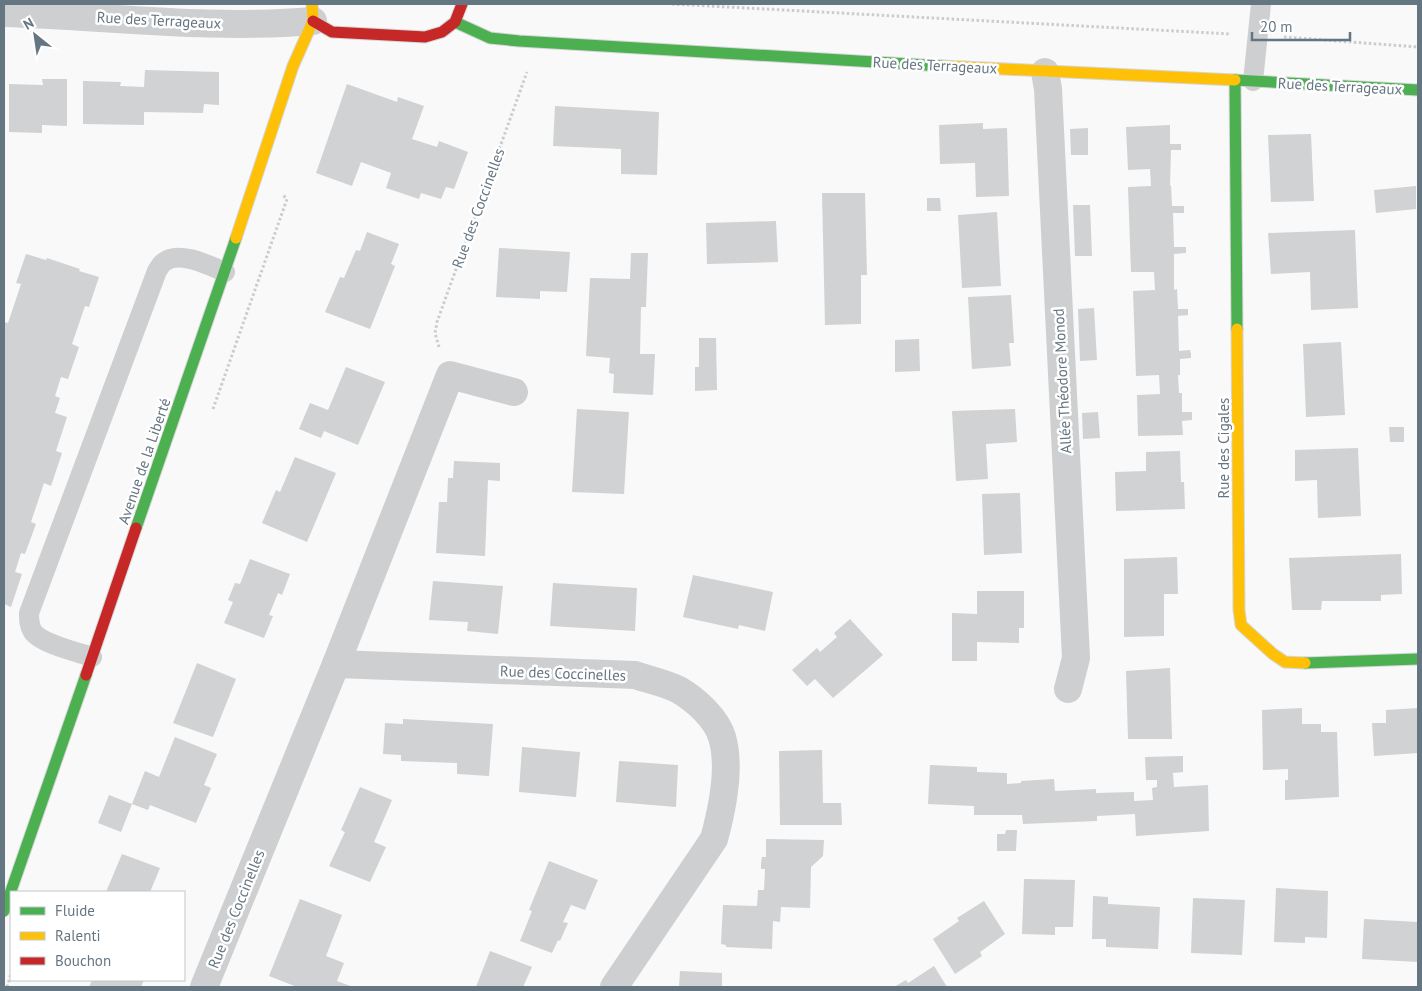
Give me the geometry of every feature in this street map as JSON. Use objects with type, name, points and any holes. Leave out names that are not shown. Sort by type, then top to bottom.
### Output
[{"type":"street","points":[[313,12],[332,32],[425,37],[442,32],[455,22],[462,4]]},
{"type":"street","name":"Rue des Terrageaux","points":[[9,10],[230,24],[278,24],[313,12]]},
{"type":"street","name":"Avenue de la Liberté","points":[[11,891],[313,12]]},
{"type":"street","name":"Rue des Terrageaux","points":[[455,22],[490,38],[1044,72],[1244,80],[1418,90]]},
{"type":"street","name":"Allée Théodore Monod","points":[[1044,72],[1048,89],[1076,658],[1068,689]]},
{"type":"street","name":"Rue des Cigales","points":[[1244,80],[1238,610],[1241,625],[1254,638],[1285,662],[1418,659]]},
{"type":"street","points":[[450,375],[514,392]]},
{"type":"street","name":"Rue des Coccinelles","points":[[204,987],[336,664],[450,375]]},
{"type":"street","name":"Rue des Coccinelles","points":[[336,664],[635,675],[678,689],[707,711],[722,736],[726,768],[722,812],[714,839],[614,987]]},
{"type":"street","name":"Avenue de la Liberté","points":[[4,911],[10,894]]},
{"type":"lane","points":[[1244,80],[1258,35],[1262,4]]},
{"type":"lane","points":[[92,657],[48,642],[34,633],[29,624],[29,613],[156,271],[164,262],[173,257],[184,258],[225,272]]},
{"type":"path","points":[[672,4],[1258,35],[1418,47]]},
{"type":"path","name":"Rue des Coccinelles","points":[[450,375],[435,333],[437,322],[538,41]]},
{"type":"building","points":[[145,70],[219,72],[219,105],[204,104],[203,113],[144,112],[144,125],[83,124],[83,81],[121,82],[120,86],[144,87]]},
{"type":"building","points":[[42,79],[67,79],[67,126],[42,125],[42,133],[9,132],[9,84],[43,85]]},
{"type":"building","points":[[347,84],[397,102],[398,97],[424,106],[412,139],[437,147],[439,141],[468,152],[454,189],[446,187],[441,199],[421,193],[419,199],[386,188],[391,173],[361,162],[352,186],[316,173]]},
{"type":"building","points":[[555,106],[659,112],[657,175],[621,174],[621,149],[553,146]]},
{"type":"building","points":[[983,123],[983,129],[1007,128],[1009,196],[976,197],[975,163],[940,164],[939,125]]},
{"type":"building","points":[[1170,125],[1170,144],[1181,144],[1181,150],[1171,150],[1170,186],[1172,206],[1184,206],[1184,213],[1173,213],[1174,247],[1186,247],[1186,253],[1174,254],[1174,290],[1177,289],[1178,309],[1188,309],[1188,315],[1178,316],[1179,351],[1190,350],[1191,354],[1191,358],[1180,359],[1180,375],[1178,375],[1179,393],[1182,393],[1182,412],[1192,412],[1192,420],[1182,421],[1183,435],[1138,436],[1137,395],[1160,394],[1159,375],[1136,376],[1133,291],[1155,290],[1154,272],[1131,272],[1128,187],[1151,186],[1150,169],[1128,170],[1126,127]]},
{"type":"building","points":[[1088,128],[1088,155],[1071,155],[1070,129]]},
{"type":"building","points":[[1311,134],[1314,201],[1271,202],[1268,135]]},
{"type":"building","points":[[1416,186],[1416,209],[1376,213],[1374,190]]},
{"type":"building","points":[[822,193],[865,193],[867,275],[861,275],[861,324],[825,325]]},
{"type":"building","points":[[927,198],[940,198],[941,211],[927,211]]},
{"type":"building","points":[[1073,205],[1090,205],[1092,256],[1075,256]]},
{"type":"building","points":[[997,212],[1001,286],[962,288],[958,215]]},
{"type":"building","points":[[776,221],[778,262],[707,264],[706,223]]},
{"type":"building","points":[[1355,230],[1358,308],[1311,310],[1310,272],[1271,274],[1268,233]]},
{"type":"building","points":[[367,232],[399,244],[391,264],[395,266],[370,329],[325,312],[340,277],[344,278],[356,250],[360,251]]},
{"type":"building","points":[[499,248],[570,252],[567,292],[540,291],[540,299],[496,297]]},
{"type":"building","points":[[631,253],[648,253],[646,307],[641,307],[640,354],[655,354],[653,395],[613,393],[614,374],[609,373],[610,358],[586,356],[590,278],[630,279]]},
{"type":"building","points":[[26,254],[46,260],[47,258],[99,277],[89,307],[85,306],[72,344],[79,347],[68,379],[61,377],[55,396],[60,398],[55,413],[67,417],[56,451],[62,453],[51,486],[44,483],[31,522],[36,524],[25,554],[21,553],[15,572],[22,574],[11,607],[4,604],[4,322],[8,323],[21,284],[16,283]]},
{"type":"building","points":[[1011,295],[1014,343],[1009,343],[1011,366],[972,369],[968,297]]},
{"type":"building","points":[[1094,308],[1097,360],[1080,361],[1078,309]]},
{"type":"building","points":[[699,338],[716,338],[717,390],[695,391],[695,367],[699,367]]},
{"type":"building","points":[[919,339],[920,371],[895,372],[895,340]]},
{"type":"building","points":[[1341,342],[1345,415],[1306,417],[1303,344]]},
{"type":"building","points":[[346,367],[385,382],[358,445],[324,431],[321,438],[299,429],[310,403],[328,410]]},
{"type":"building","points":[[577,409],[629,412],[624,494],[572,492]]},
{"type":"building","points":[[1015,409],[1017,442],[986,444],[988,479],[956,481],[952,411]]},
{"type":"building","points":[[1098,412],[1100,438],[1083,439],[1082,413]]},
{"type":"building","points":[[1389,427],[1404,427],[1404,442],[1390,442]]},
{"type":"building","points":[[1358,448],[1361,516],[1318,518],[1317,480],[1295,481],[1295,450]]},
{"type":"building","points":[[1180,451],[1181,482],[1184,482],[1185,509],[1116,511],[1115,472],[1146,471],[1146,452]]},
{"type":"building","points":[[295,457],[336,473],[307,542],[262,523],[276,490],[280,492]]},
{"type":"building","points":[[454,461],[500,463],[500,481],[488,480],[485,556],[436,553],[439,502],[447,502],[448,478],[453,478]]},
{"type":"building","points":[[1020,493],[1022,553],[984,555],[982,494]]},
{"type":"building","points":[[1401,554],[1402,594],[1381,595],[1381,601],[1322,601],[1321,610],[1292,610],[1289,558]]},
{"type":"building","points":[[1177,557],[1178,594],[1164,594],[1164,636],[1124,637],[1124,559]]},
{"type":"building","points":[[250,559],[290,574],[282,595],[278,593],[269,615],[273,616],[264,638],[224,623],[233,602],[228,600],[235,583],[240,584]]},
{"type":"building","points":[[693,575],[773,592],[765,631],[739,625],[738,629],[683,617]]},
{"type":"building","points":[[433,581],[503,586],[498,634],[467,631],[468,622],[429,620]]},
{"type":"building","points":[[553,583],[637,588],[635,631],[550,626]]},
{"type":"building","points":[[977,591],[1024,591],[1024,628],[1019,628],[1019,643],[977,642],[977,661],[952,661],[952,613],[977,614]]},
{"type":"building","points":[[850,619],[883,655],[833,698],[815,679],[807,686],[792,670],[817,648],[820,652],[837,637],[834,633]]},
{"type":"building","points":[[197,663],[236,679],[213,737],[173,723]]},
{"type":"building","points":[[1170,668],[1172,739],[1128,739],[1126,671]]},
{"type":"building","points":[[1302,708],[1302,724],[1321,724],[1321,732],[1337,732],[1339,797],[1285,800],[1285,780],[1288,780],[1288,769],[1263,770],[1262,710]]},
{"type":"building","points":[[1418,708],[1418,753],[1374,756],[1372,723],[1386,723],[1386,710]]},
{"type":"building","points":[[403,719],[493,724],[489,776],[457,774],[457,763],[401,761],[401,755],[383,754],[385,723],[403,724]]},
{"type":"building","points":[[175,737],[217,754],[204,785],[211,788],[196,823],[150,805],[148,810],[132,804],[145,771],[159,777]]},
{"type":"building","points":[[522,747],[580,752],[576,797],[519,792]]},
{"type":"building","points":[[822,750],[823,803],[841,803],[842,825],[780,825],[779,751]]},
{"type":"building","points":[[1183,756],[1183,772],[1173,773],[1174,787],[1208,785],[1209,831],[1136,836],[1135,814],[1097,816],[1097,821],[1023,824],[1022,815],[974,815],[974,806],[928,804],[930,765],[977,767],[977,772],[1007,773],[1007,784],[1021,783],[1021,781],[1054,779],[1055,791],[1096,789],[1096,793],[1134,792],[1134,801],[1153,800],[1152,788],[1157,787],[1157,780],[1146,780],[1145,757]]},
{"type":"building","points":[[619,761],[678,765],[676,807],[616,802]]},
{"type":"building","points":[[360,787],[392,800],[374,842],[386,847],[370,882],[329,866],[345,832],[341,830]]},
{"type":"building","points":[[109,795],[132,804],[121,832],[98,823]]},
{"type":"building","points":[[1006,830],[1017,830],[1016,851],[997,851],[997,834],[1005,834]]},
{"type":"building","points":[[766,839],[824,840],[823,856],[811,867],[810,908],[781,907],[780,922],[773,921],[772,949],[726,947],[726,945],[721,944],[723,905],[757,906],[758,890],[764,890],[765,869],[761,869],[761,863],[762,857],[766,857]]},
{"type":"building","points":[[122,854],[160,868],[150,891],[106,891]]},
{"type":"building","points":[[549,861],[598,880],[585,910],[571,905],[563,922],[568,923],[552,953],[520,941],[532,911],[529,910]]},
{"type":"building","points":[[1024,879],[1075,880],[1073,927],[1055,927],[1055,935],[1022,934]]},
{"type":"building","points":[[1276,888],[1328,891],[1327,938],[1305,937],[1305,943],[1274,942]]},
{"type":"building","points":[[1093,896],[1108,897],[1108,904],[1160,907],[1158,949],[1106,947],[1106,939],[1092,939]]},
{"type":"building","points":[[1193,898],[1245,900],[1242,955],[1191,953]]},
{"type":"building","points":[[300,899],[342,915],[326,956],[344,963],[337,981],[353,987],[297,987],[269,976]]},
{"type":"building","points":[[984,901],[1005,934],[980,952],[982,956],[955,974],[933,939],[959,921],[957,918]]},
{"type":"building","points":[[1364,919],[1418,922],[1418,962],[1362,959]]},
{"type":"building","points":[[490,951],[532,967],[523,987],[476,987]]},
{"type":"building","points":[[934,966],[947,987],[894,987],[906,980],[908,983]]},
{"type":"building","points":[[680,971],[722,973],[722,987],[679,987]]},
{"type":"building","points":[[92,981],[144,981],[141,987],[89,987]]},
{"type":"traffic: fast","points":[[455,22],[490,38],[519,41],[942,66]]},
{"type":"traffic: fast","points":[[1235,80],[1418,90]]},
{"type":"traffic: fast","points":[[1235,80],[1237,329]]},
{"type":"traffic: fast","points":[[136,528],[236,238]]},
{"type":"traffic: fast","points":[[1305,663],[1418,659]]},
{"type":"traffic: fast","points":[[11,891],[86,675]]},
{"type":"traffic: fast","points":[[4,911],[10,894]]},
{"type":"traffic: slow","points":[[236,238],[293,66],[313,21],[312,4]]},
{"type":"traffic: slow","points":[[942,66],[1235,80]]},
{"type":"traffic: slow","points":[[1237,329],[1239,610],[1241,625],[1273,654],[1285,662],[1305,663]]},
{"type":"traffic: jam","points":[[313,21],[332,32],[425,37],[442,32],[455,22],[462,4]]},
{"type":"traffic: jam","points":[[86,675],[136,528]]}]
